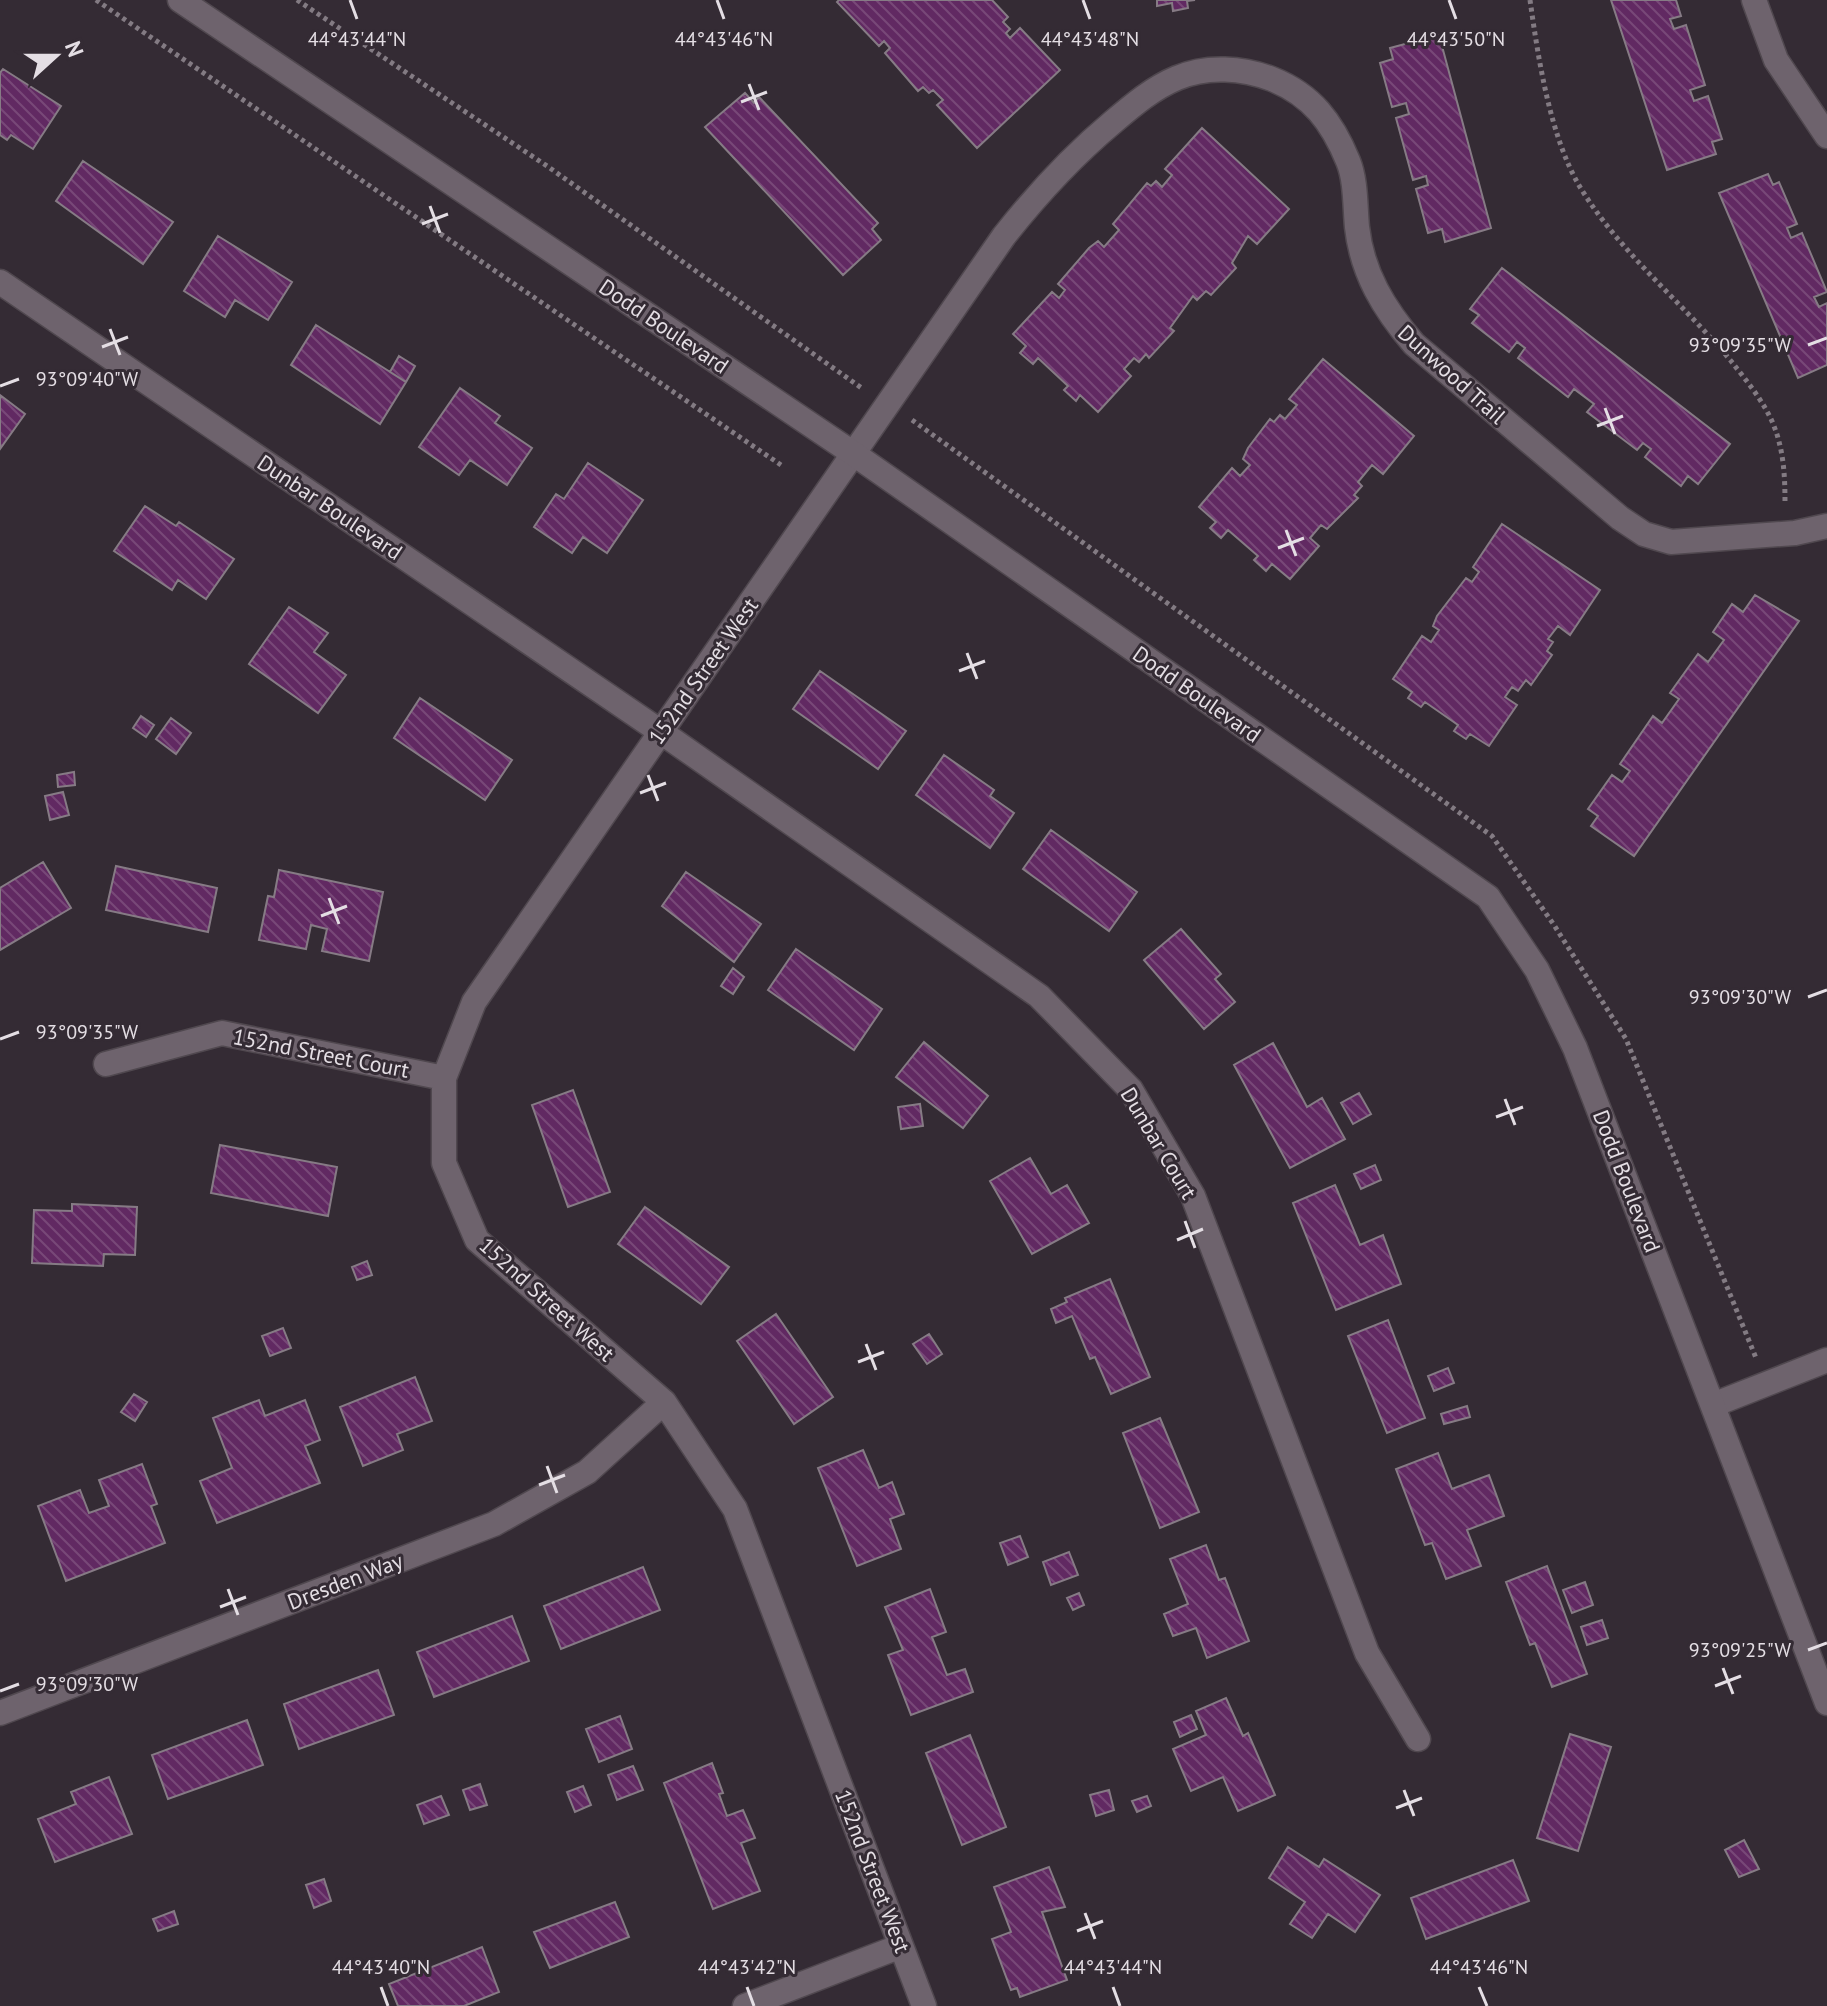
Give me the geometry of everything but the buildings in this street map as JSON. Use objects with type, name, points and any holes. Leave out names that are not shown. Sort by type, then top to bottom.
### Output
[{"type":"street","name":"Dodd Boulevard","points":[[180,0],[854,454],[1488,897],[1537,970],[1575,1048],[1827,1703]]},
{"type":"street","points":[[1754,0],[1776,60],[1827,136]]},
{"type":"street","name":"Dunwood Trail","points":[[854,454],[1004,236],[1044,185],[1150,92],[1180,76],[1216,70],[1252,72],[1287,85],[1315,105],[1335,133],[1350,164],[1362,256],[1375,290],[1392,319],[1426,355],[1620,518],[1644,534],[1671,542],[1786,534],[1827,526]]},
{"type":"street","name":"Dunbar Boulevard","points":[[0,282],[661,732]]},
{"type":"street","name":"152nd Street West","points":[[854,454],[474,1002],[444,1078],[444,1163],[477,1240],[664,1402],[735,1509],[924,2006]]},
{"type":"street","name":"Dunbar Court","points":[[661,732],[1039,996],[1131,1090],[1193,1196],[1367,1653],[1418,1739]]},
{"type":"street","name":"152nd Street Court","points":[[106,1064],[222,1033],[444,1078]]},
{"type":"street","points":[[1713,1405],[1827,1360]]},
{"type":"street","name":"Dresden Way","points":[[0,1713],[494,1524],[587,1472],[664,1402]]},
{"type":"street","points":[[745,2006],[901,1946]]},
{"type":"path","points":[[96,0],[781,465]]},
{"type":"path","points":[[1530,0],[1539,66],[1559,136],[1579,185],[1614,234],[1702,326],[1736,368],[1774,425],[1785,466],[1786,534]]}]
